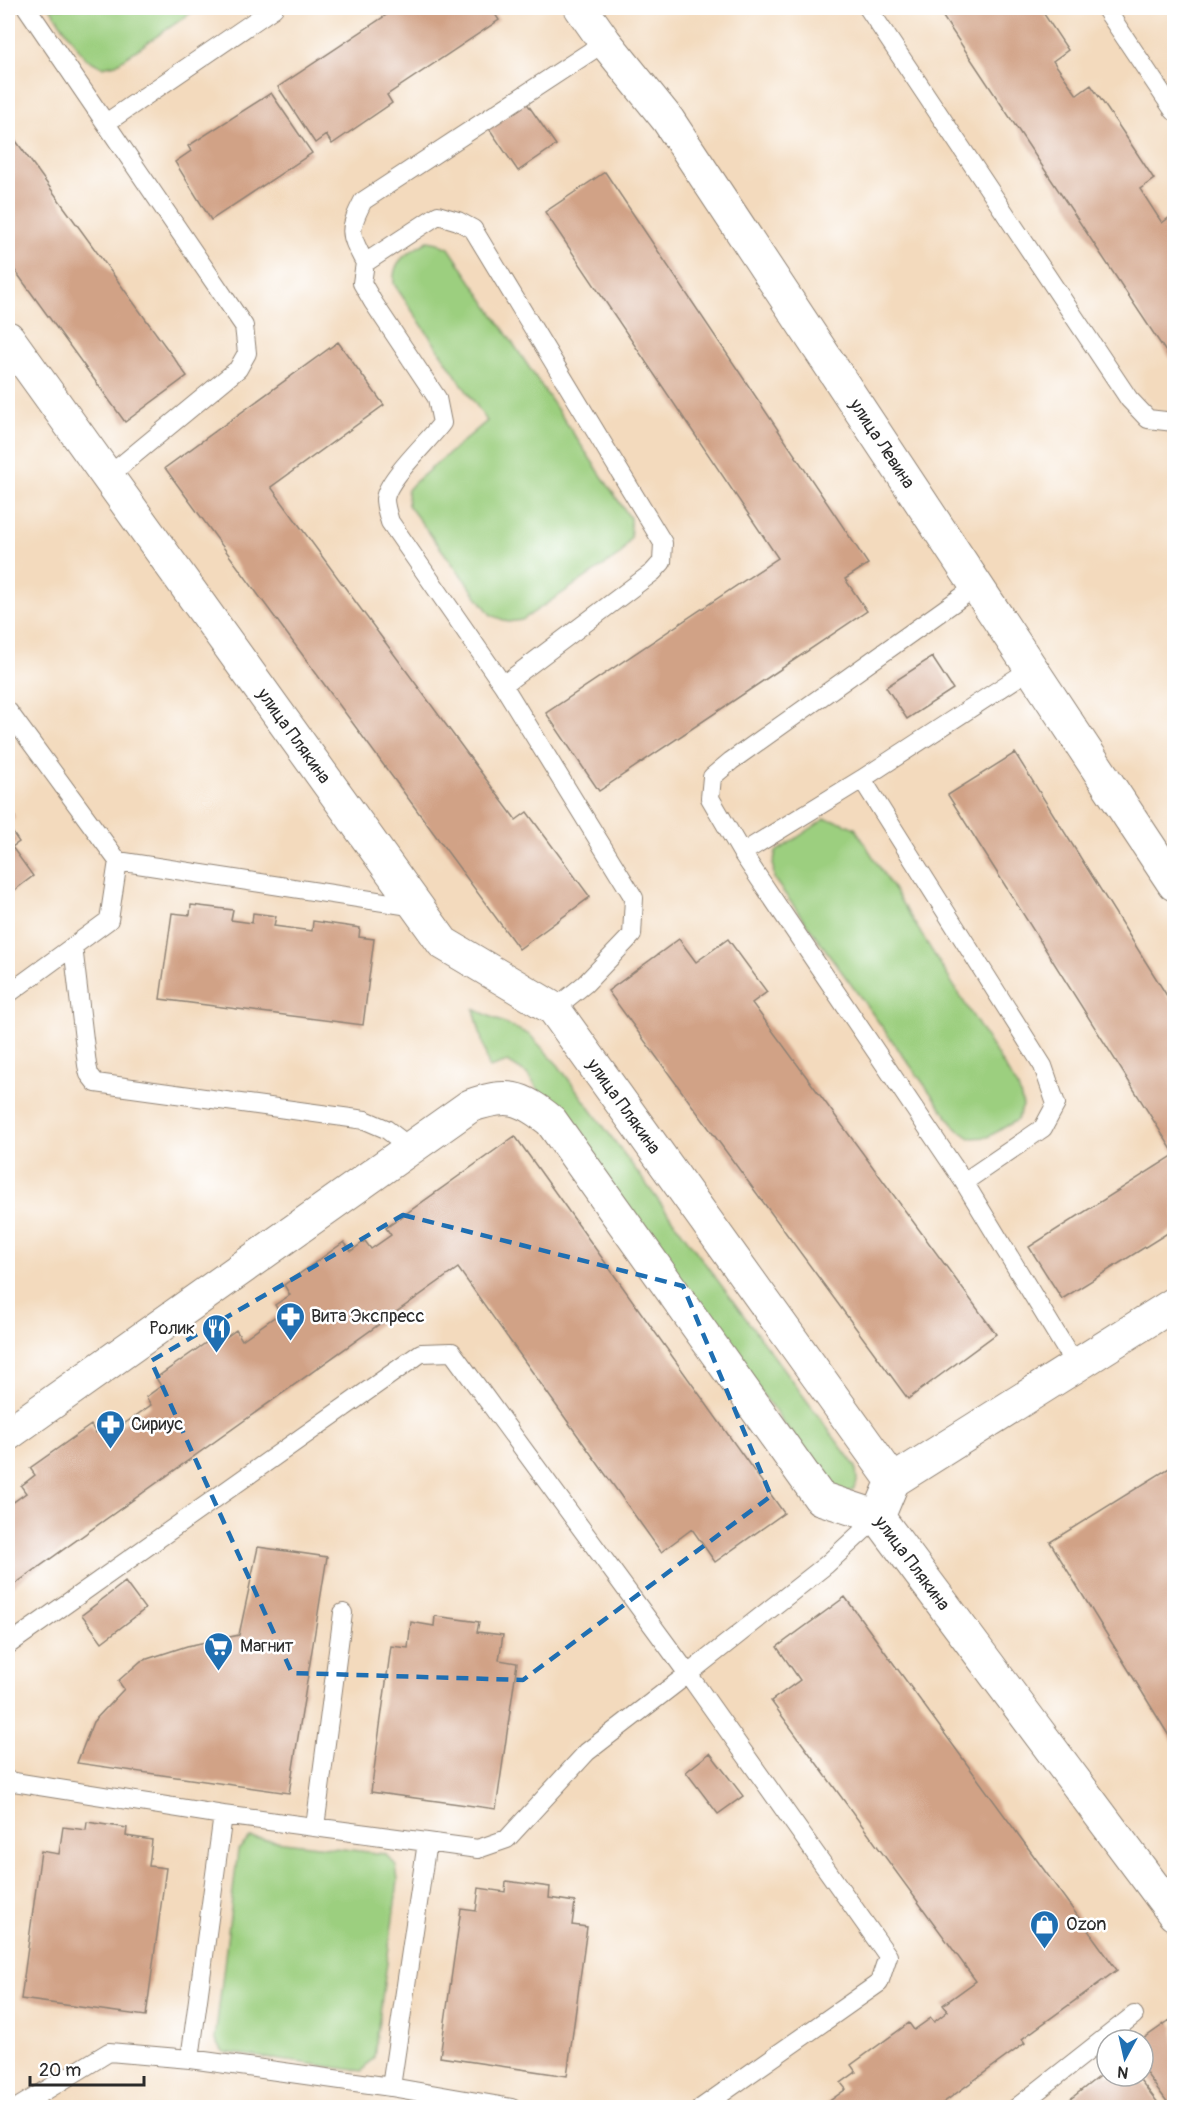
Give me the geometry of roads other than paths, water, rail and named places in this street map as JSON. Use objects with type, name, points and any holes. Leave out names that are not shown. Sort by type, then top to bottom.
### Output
[{"type":"street","name":"улица Левина","points":[[581,8],[604,42],[669,120],[1174,884]]},
{"type":"street","name":"улица Плякина","points":[[8,338],[442,942],[554,1009],[893,1481],[878,1517],[1174,1914]]},
{"type":"street","points":[[8,1434],[470,1106],[490,1099],[512,1098],[534,1107],[550,1121],[820,1498],[878,1517]]},
{"type":"street","points":[[893,1481],[1174,1304]]},
{"type":"lane","points":[[27,8],[244,326],[247,352],[238,369],[107,477]]},
{"type":"lane","points":[[106,123],[274,8]]},
{"type":"lane","points":[[868,8],[1129,399],[1148,419],[1174,422]]},
{"type":"lane","points":[[1105,8],[1174,111]]},
{"type":"lane","points":[[554,1009],[585,984],[632,935],[634,898],[503,685],[390,522],[385,498],[395,477],[442,423],[437,398],[362,283],[365,263],[351,236],[355,217],[363,201],[604,42]]},
{"type":"lane","points":[[365,263],[438,215],[458,221],[473,229],[663,543],[662,562],[653,572],[503,685]]},
{"type":"lane","points":[[977,586],[731,761],[712,777],[710,798],[742,853],[964,1182],[1076,1366]]},
{"type":"lane","points":[[742,853],[862,779],[1032,668]]},
{"type":"lane","points":[[8,711],[118,861],[109,920],[8,994]]},
{"type":"lane","points":[[862,779],[1043,1066],[1056,1104],[1043,1128],[964,1182]]},
{"type":"lane","points":[[118,861],[416,907]]},
{"type":"lane","points":[[74,946],[87,1065],[89,1074],[96,1083],[365,1120],[386,1129],[411,1148]]},
{"type":"lane","points":[[8,1645],[421,1353],[452,1352],[688,1674],[888,1956],[879,1983],[701,2108]]},
{"type":"lane","points":[[8,1781],[223,1815],[478,1849],[507,1839],[587,1752],[826,1564],[878,1517]]},
{"type":"lane","points":[[315,1827],[343,1613]]},
{"type":"lane","points":[[190,2059],[223,1815]]},
{"type":"lane","points":[[391,2087],[427,1842]]},
{"type":"lane","points":[[1016,2108],[1134,2014]]},
{"type":"lane","points":[[17,2108],[109,2052],[190,2059],[391,2087],[512,2108]]},
{"type":"place","name":"Вита Экспресс","points":[[290,1342]]},
{"type":"place","name":"Ролик","points":[[216,1354]]},
{"type":"place","name":"Сириус","points":[[110,1450]]},
{"type":"place","name":"Магнит","points":[[219,1672]]},
{"type":"place","name":"Ozon","points":[[1045,1950]]}]
